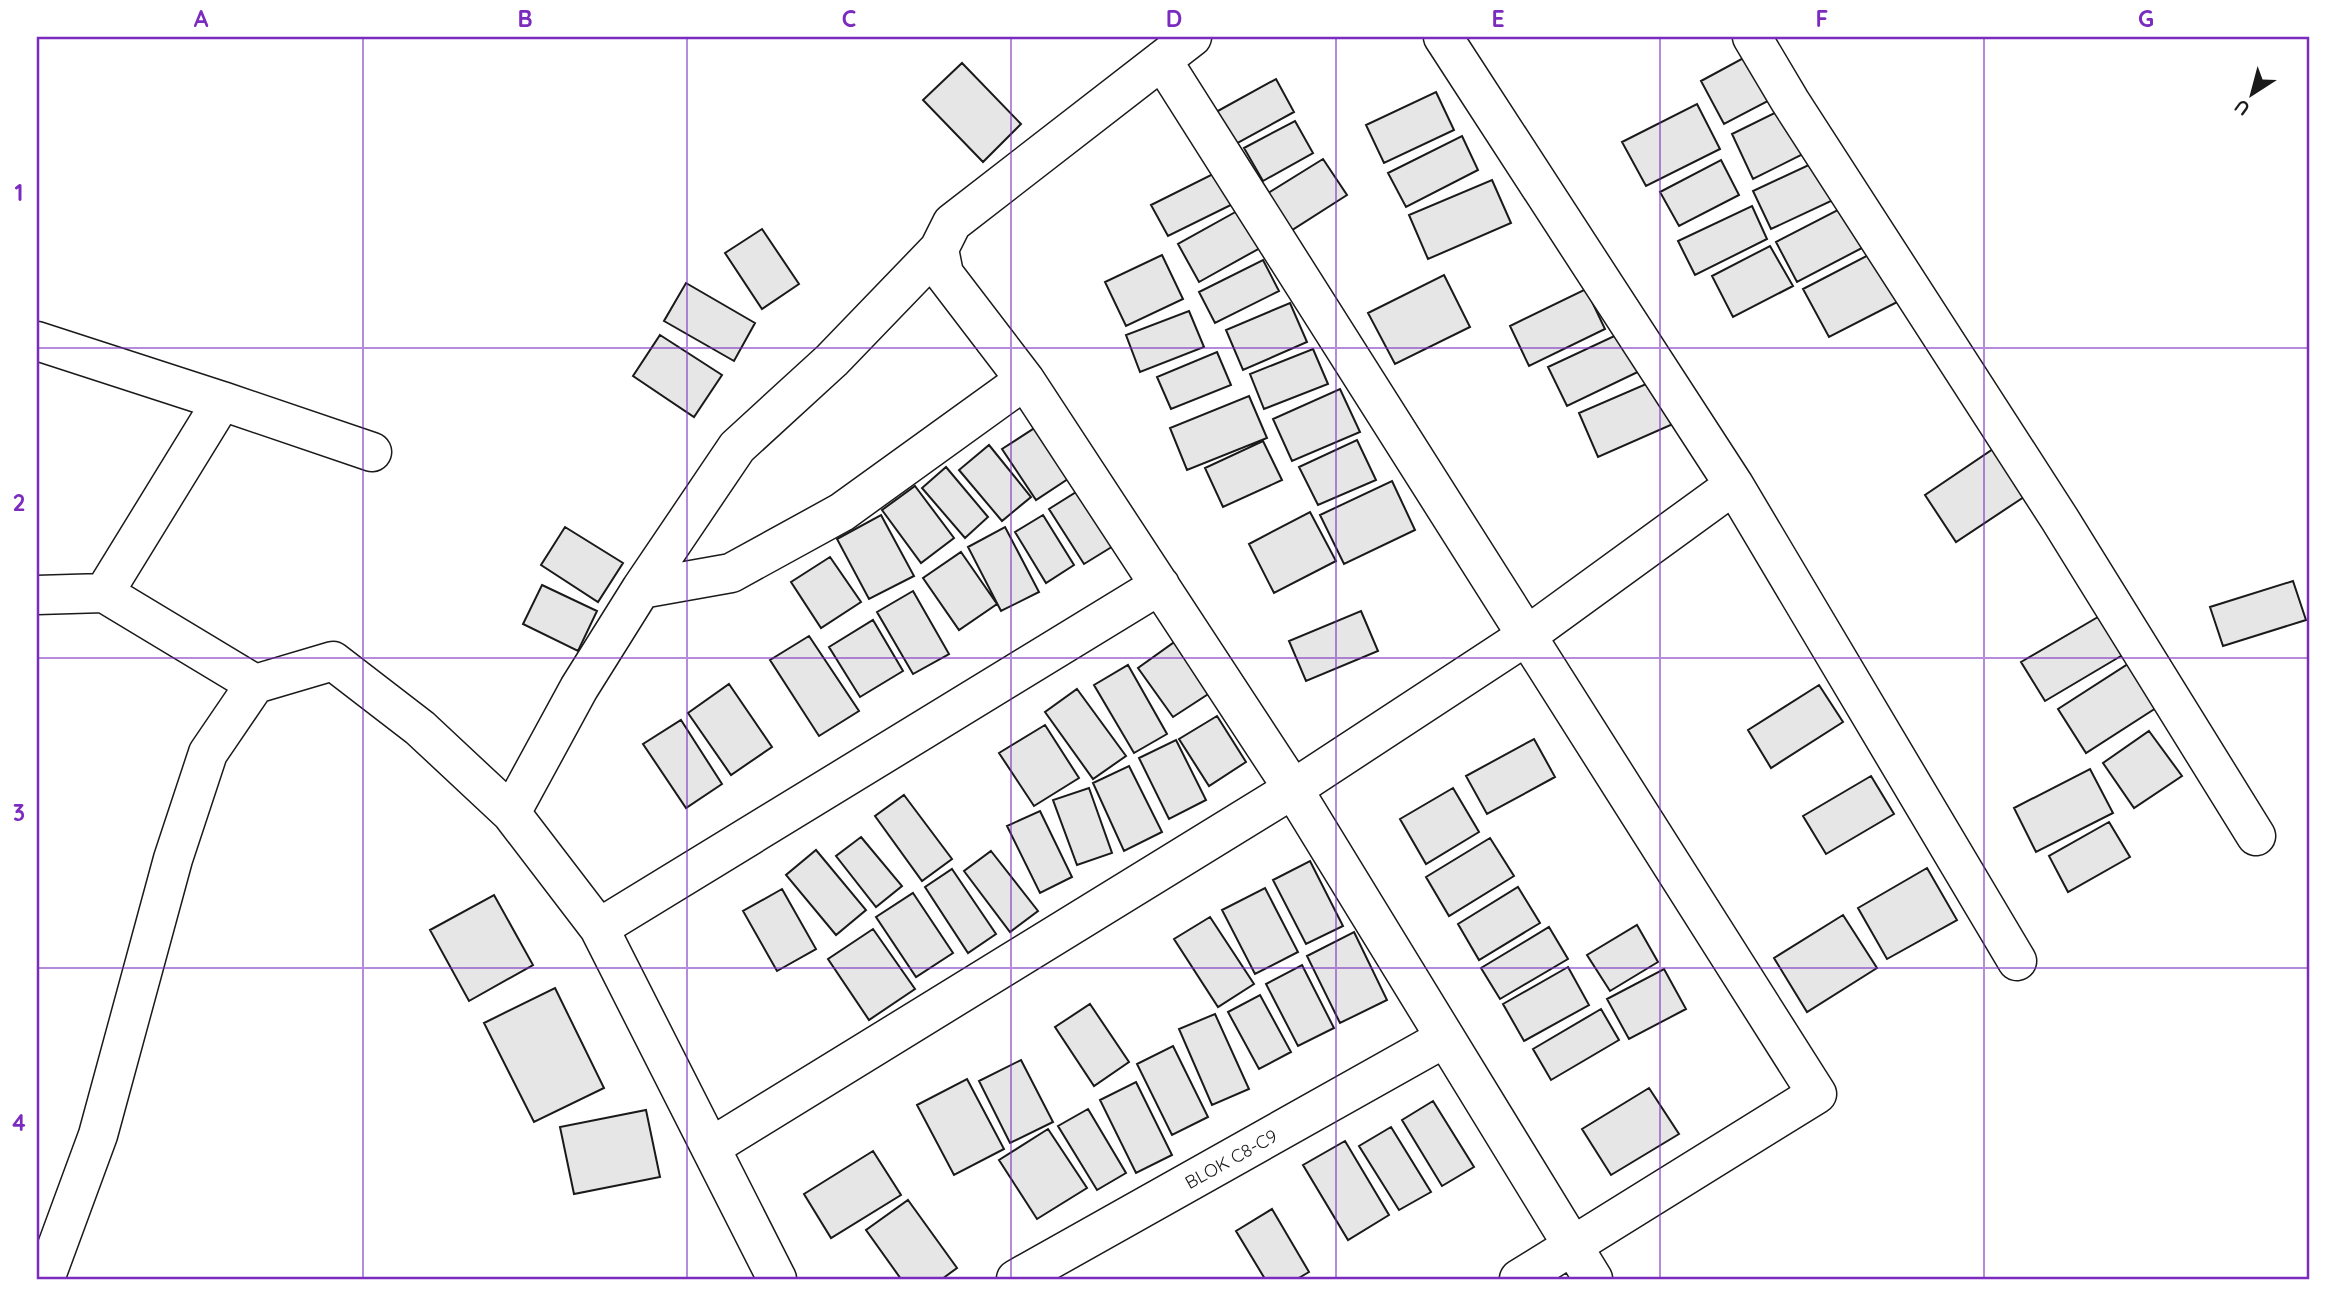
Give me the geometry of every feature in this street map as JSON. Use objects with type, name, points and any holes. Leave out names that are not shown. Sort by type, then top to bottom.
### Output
[{"type":"street","points":[[511,813],[579,688],[641,589],[737,447],[832,360],[939,249],[952,223],[1192,37]]},
{"type":"street","points":[[1443,37],[1734,485],[2017,961]]},
{"type":"street","points":[[1752,37],[1790,102],[2059,518],[2256,836]]},
{"type":"street","points":[[1162,60],[1525,637],[1817,1094],[1519,1279]]},
{"type":"street","points":[[939,249],[944,274],[1025,380],[1293,789],[1593,1279]]},
{"type":"street","points":[[37,341],[372,452]]},
{"type":"street","points":[[641,589],[731,573],[842,512],[1025,380]]},
{"type":"street","points":[[104,593],[222,401]]},
{"type":"street","points":[[711,1147],[1293,789],[1525,637],[1734,485]]},
{"type":"street","points":[[599,928],[1160,585]]},
{"type":"street","points":[[37,595],[104,593],[255,684]]},
{"type":"street","points":[[45,1279],[98,1135],[173,859],[208,753],[255,684],[333,661],[420,728],[511,813],[599,928],[777,1279]]},
{"type":"street","name":"BLOK C8-C9","points":[[1016,1279],[1446,1038]]},
{"type":"building","points":[[1760,49],[1783,93],[1724,124],[1701,81]]},
{"type":"building","points":[[962,63],[1021,124],[983,162],[923,100]]},
{"type":"building","points":[[1276,79],[1294,112],[1234,145],[1216,112]]},
{"type":"building","points":[[1436,92],[1454,130],[1384,163],[1366,125]]},
{"type":"building","points":[[1797,102],[1819,146],[1753,179],[1732,134]]},
{"type":"building","points":[[1697,104],[1720,149],[1646,186],[1622,142]]},
{"type":"building","points":[[1295,121],[1313,153],[1263,181],[1244,148]]},
{"type":"building","points":[[1462,136],[1478,170],[1406,207],[1388,173]]},
{"type":"building","points":[[1828,156],[1846,194],[1771,229],[1753,191]]},
{"type":"building","points":[[1323,159],[1347,195],[1289,232],[1265,195]]},
{"type":"building","points":[[1721,160],[1739,195],[1679,226],[1660,192]]},
{"type":"building","points":[[1225,168],[1241,200],[1168,236],[1151,205]]},
{"type":"building","points":[[1492,180],[1511,223],[1428,259],[1409,215]]},
{"type":"building","points":[[1861,198],[1881,238],[1797,282],[1776,242]]},
{"type":"building","points":[[1752,206],[1767,239],[1695,275],[1678,241]]},
{"type":"building","points":[[1239,210],[1260,248],[1199,282],[1178,244]]},
{"type":"building","points":[[762,229],[799,284],[762,309],[725,253]]},
{"type":"building","points":[[1770,246],[1793,286],[1733,317],[1712,276]]},
{"type":"building","points":[[1882,248],[1907,297],[1829,337],[1803,289]]},
{"type":"building","points":[[1162,255],[1183,299],[1126,326],[1105,282]]},
{"type":"building","points":[[1263,260],[1279,291],[1215,323],[1199,292]]},
{"type":"building","points":[[1444,275],[1470,327],[1395,364],[1368,313]]},
{"type":"building","points":[[686,283],[755,323],[734,361],[664,321]]},
{"type":"building","points":[[1586,289],[1605,329],[1529,366],[1510,326]]},
{"type":"building","points":[[1290,303],[1307,342],[1243,370],[1226,330]]},
{"type":"building","points":[[1189,311],[1204,347],[1140,372],[1126,335]]},
{"type":"building","points":[[1625,331],[1644,369],[1567,406],[1548,367]]},
{"type":"building","points":[[660,335],[722,375],[694,417],[633,376]]},
{"type":"building","points":[[1313,349],[1328,384],[1264,409],[1250,374]]},
{"type":"building","points":[[1217,352],[1231,385],[1171,409],[1157,377]]},
{"type":"building","points":[[1653,381],[1673,424],[1598,457],[1579,413]]},
{"type":"building","points":[[1340,389],[1360,432],[1292,461],[1273,419]]},
{"type":"building","points":[[1249,396],[1267,438],[1187,470],[1170,428]]},
{"type":"building","points":[[1047,420],[1080,471],[1036,500],[1002,449]]},
{"type":"building","points":[[1357,440],[1376,480],[1318,505],[1299,467]]},
{"type":"building","points":[[1263,441],[1282,480],[1223,507],[1205,468]]},
{"type":"building","points":[[2002,443],[2033,491],[1956,542],[1925,495]]},
{"type":"building","points":[[989,445],[1031,497],[1002,521],[959,470]]},
{"type":"building","points":[[946,467],[988,517],[965,538],[922,488]]},
{"type":"building","points":[[1392,481],[1415,530],[1344,564],[1320,515]]},
{"type":"building","points":[[1089,484],[1123,540],[1084,564],[1049,509]]},
{"type":"building","points":[[915,486],[954,538],[921,563],[882,510]]},
{"type":"building","points":[[1310,512],[1336,561],[1274,593],[1249,544]]},
{"type":"building","points":[[881,515],[914,576],[869,599],[837,539]]},
{"type":"building","points":[[1043,515],[1074,565],[1046,583],[1015,532]]},
{"type":"building","points":[[565,527],[623,563],[598,602],[541,565]]},
{"type":"building","points":[[1005,527],[1039,592],[1001,611],[968,547]]},
{"type":"building","points":[[961,552],[997,604],[959,630],[923,578]]},
{"type":"building","points":[[830,557],[861,602],[821,628],[791,582]]},
{"type":"building","points":[[2293,581],[2306,620],[2223,646],[2210,607]]},
{"type":"building","points":[[542,585],[597,611],[578,651],[523,624]]},
{"type":"building","points":[[913,591],[949,654],[913,674],[877,612]]},
{"type":"building","points":[[1361,611],[1378,651],[1306,681],[1289,641]]},
{"type":"building","points":[[2103,614],[2126,653],[2045,701],[2021,662]]},
{"type":"building","points":[[873,620],[903,671],[860,697],[829,647]]},
{"type":"building","points":[[809,636],[859,711],[819,736],[770,660]]},
{"type":"building","points":[[1180,638],[1216,689],[1173,717],[1138,668]]},
{"type":"building","points":[[2128,664],[2156,708],[2086,753],[2058,709]]},
{"type":"building","points":[[1128,665],[1167,734],[1134,753],[1094,685]]},
{"type":"building","points":[[729,684],[772,747],[731,775],[688,713]]},
{"type":"building","points":[[1819,685],[1843,722],[1771,768],[1748,730]]},
{"type":"building","points":[[1077,689],[1126,756],[1093,779],[1045,712]]},
{"type":"building","points":[[1217,716],[1246,762],[1209,786],[1179,739]]},
{"type":"building","points":[[681,720],[722,784],[686,808],[643,744]]},
{"type":"building","points":[[1045,725],[1079,778],[1034,806],[999,753]]},
{"type":"building","points":[[2149,731],[2182,776],[2134,808],[2103,763]]},
{"type":"building","points":[[1534,739],[1555,777],[1487,814],[1466,776]]},
{"type":"building","points":[[1176,740],[1206,800],[1169,819],[1139,758]]},
{"type":"building","points":[[1129,766],[1162,832],[1124,851],[1093,783]]},
{"type":"building","points":[[2090,769],[2113,813],[2036,852],[2014,808]]},
{"type":"building","points":[[1871,776],[1894,814],[1826,854],[1803,816]]},
{"type":"building","points":[[1089,788],[1112,853],[1077,865],[1053,800]]},
{"type":"building","points":[[1453,788],[1479,832],[1426,864],[1400,819]]},
{"type":"building","points":[[904,795],[952,859],[922,881],[875,816]]},
{"type":"building","points":[[1040,811],[1072,877],[1040,893],[1007,826]]},
{"type":"building","points":[[2109,822],[2130,857],[2068,892],[2049,856]]},
{"type":"building","points":[[861,837],[902,886],[876,907],[836,856]]},
{"type":"building","points":[[1490,838],[1514,876],[1449,916],[1426,877]]},
{"type":"building","points":[[816,850],[866,910],[836,935],[786,875]]},
{"type":"building","points":[[991,851],[1038,911],[1010,932],[964,871]]},
{"type":"building","points":[[1310,861],[1343,926],[1306,944],[1273,880]]},
{"type":"building","points":[[1927,868],[1957,920],[1887,959],[1858,908]]},
{"type":"building","points":[[952,869],[996,934],[968,953],[925,887]]},
{"type":"building","points":[[1518,887],[1540,923],[1479,960],[1458,924]]},
{"type":"building","points":[[1265,888],[1298,952],[1255,974],[1222,910]]},
{"type":"building","points":[[782,889],[816,949],[777,971],[743,911]]},
{"type":"building","points":[[913,893],[953,953],[916,977],[876,917]]},
{"type":"building","points":[[494,895],[533,965],[469,1001],[430,930]]},
{"type":"building","points":[[1843,915],[1877,968],[1807,1012],[1774,958]]},
{"type":"building","points":[[1210,917],[1254,984],[1218,1007],[1174,939]]},
{"type":"building","points":[[1637,925],[1658,962],[1610,991],[1587,955]]},
{"type":"building","points":[[1549,927],[1568,959],[1500,999],[1481,968]]},
{"type":"building","points":[[873,929],[915,989],[869,1020],[828,959]]},
{"type":"building","points":[[1354,932],[1387,1000],[1340,1023],[1307,956]]},
{"type":"building","points":[[1302,965],[1334,1028],[1298,1046],[1266,984]]},
{"type":"building","points":[[1568,967],[1589,1005],[1524,1041],[1503,1004]]},
{"type":"building","points":[[1664,969],[1686,1009],[1629,1039],[1607,999]]},
{"type":"building","points":[[555,988],[604,1088],[534,1122],[484,1023]]},
{"type":"building","points":[[1260,995],[1291,1052],[1259,1069],[1228,1012]]},
{"type":"building","points":[[1090,1004],[1129,1062],[1094,1086],[1055,1027]]},
{"type":"building","points":[[1601,1009],[1619,1040],[1551,1080],[1533,1049]]},
{"type":"building","points":[[1215,1014],[1249,1089],[1212,1105],[1179,1029]]},
{"type":"building","points":[[1173,1046],[1208,1117],[1172,1135],[1137,1064]]},
{"type":"building","points":[[1021,1060],[1053,1122],[1010,1143],[979,1081]]},
{"type":"building","points":[[967,1079],[1004,1149],[954,1175],[917,1105]]},
{"type":"building","points":[[1136,1082],[1172,1155],[1136,1173],[1100,1100]]},
{"type":"building","points":[[1649,1088],[1679,1134],[1611,1175],[1582,1129]]},
{"type":"building","points":[[1433,1101],[1474,1167],[1442,1186],[1402,1120]]},
{"type":"building","points":[[1088,1109],[1126,1173],[1097,1190],[1058,1126]]},
{"type":"building","points":[[646,1110],[660,1177],[574,1194],[560,1127]]},
{"type":"building","points":[[1391,1127],[1431,1192],[1399,1210],[1359,1146]]},
{"type":"building","points":[[1048,1129],[1087,1188],[1037,1219],[999,1160]]},
{"type":"building","points":[[1345,1141],[1389,1215],[1348,1240],[1303,1165]]},
{"type":"building","points":[[873,1151],[901,1195],[831,1238],[804,1194]]},
{"type":"building","points":[[908,1200],[957,1268],[942,1279],[901,1279],[866,1230]]},
{"type":"building","points":[[1272,1209],[1309,1272],[1297,1279],[1265,1279],[1236,1231]]}]
